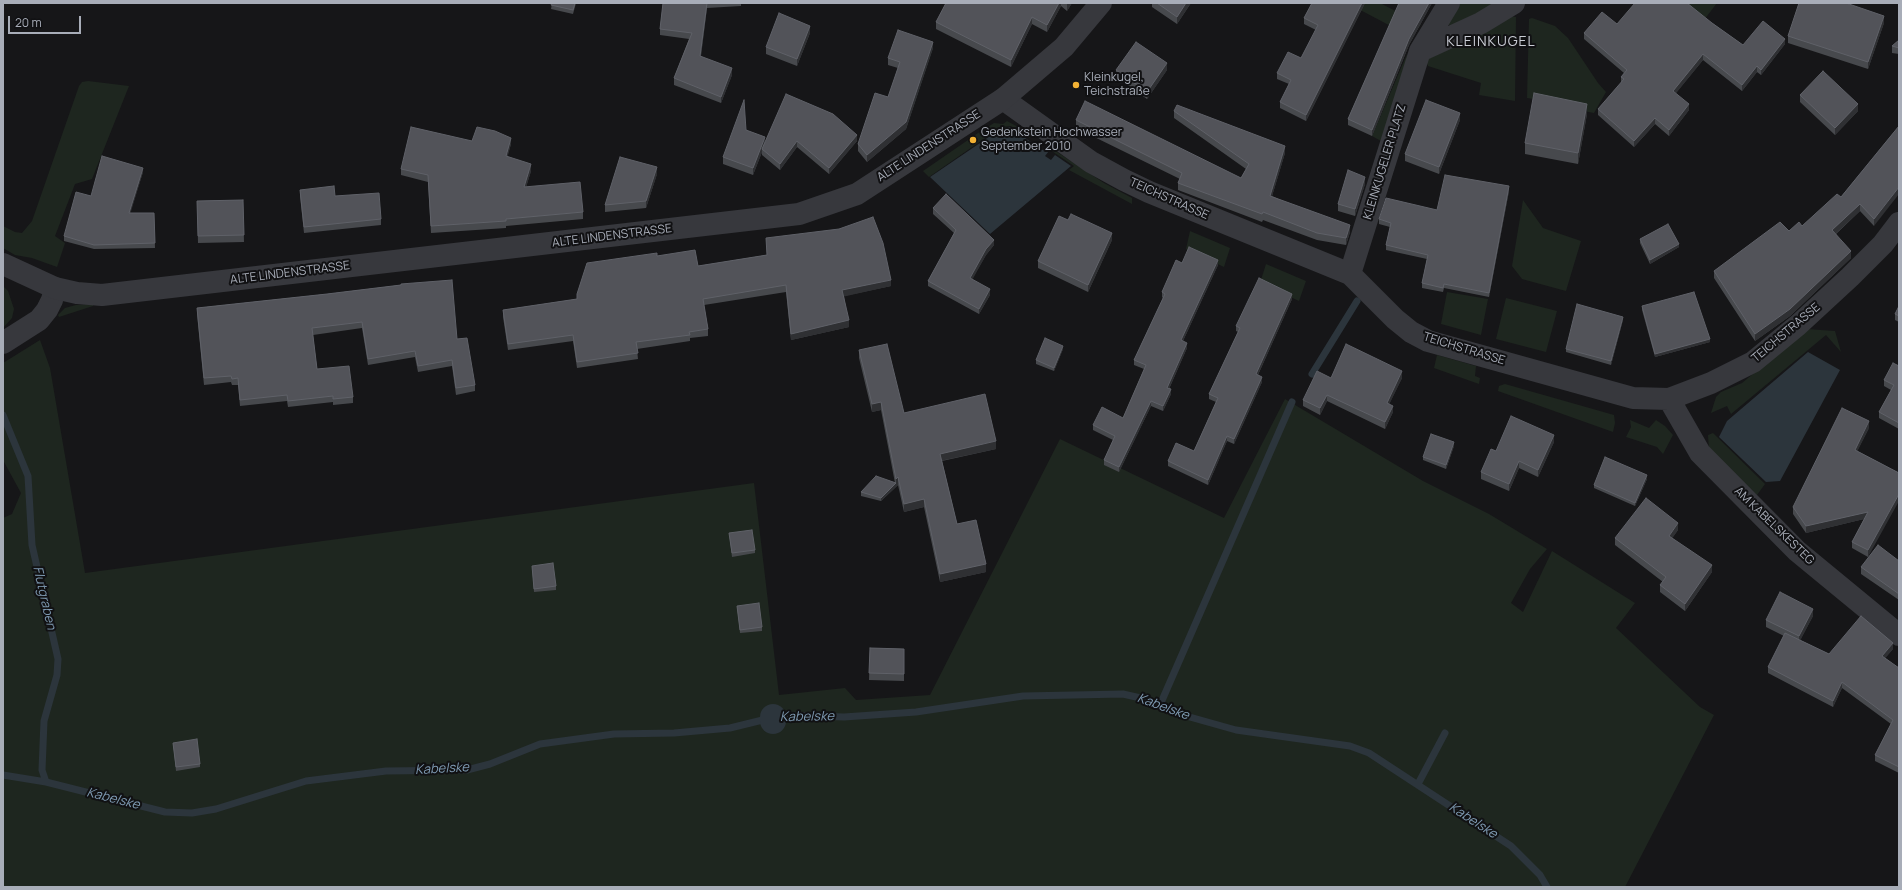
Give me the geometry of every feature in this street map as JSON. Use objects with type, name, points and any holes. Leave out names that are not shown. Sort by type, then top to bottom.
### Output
[{"type":"street","name":"ALTE LINDENSTRASSE","points":[[3,264],[55,288],[77,293],[102,295],[799,214],[829,205],[857,194],[1003,98],[1064,47],[1101,3]]},
{"type":"street","name":"KLEINKUGELER PLATZ","points":[[1350,274],[1420,51],[1449,3]]},
{"type":"street","points":[[1420,51],[1481,23],[1514,3]]},
{"type":"street","name":"TEICHSTRASSE","points":[[1003,98],[1091,162],[1124,180],[1149,192],[1350,274],[1400,323],[1411,332],[1428,341],[1633,398],[1670,399],[1711,383],[1753,362],[1798,325],[1850,277],[1883,244],[1899,222]]},
{"type":"street","points":[[3,343],[39,320],[47,310],[52,300],[55,288]]},
{"type":"street","name":"AM KABELSKESTEG","points":[[1670,399],[1700,453],[1797,551],[1899,635]]},
{"type":"shaded area","points":[[1347,3],[1380,3],[1421,24],[1416,32],[1411,35],[1402,32]]},
{"type":"shaded area","points":[[1459,3],[1500,3],[1450,26],[1447,24]]},
{"type":"shaded area","points":[[1681,3],[1717,3],[1704,20]]},
{"type":"shaded area","points":[[1510,16],[1516,17],[1515,101],[1479,95],[1481,83],[1428,66],[1426,60]]},
{"type":"shaded area","points":[[1532,18],[1555,26],[1568,38],[1598,83],[1606,92],[1594,113],[1541,103],[1540,100],[1527,98],[1529,19]]},
{"type":"shaded area","points":[[1407,54],[1406,62],[1381,141],[1372,136]]},
{"type":"shaded area","points":[[88,81],[129,86],[92,179],[75,184],[55,236],[65,243],[57,267],[32,258],[15,255],[3,248],[3,226],[15,232],[22,233],[32,221],[79,86],[82,82]]},
{"type":"shaded area","points":[[1007,121],[1031,134],[1030,138],[1011,126],[1001,127],[929,177],[923,171],[968,140],[971,145],[978,140],[975,135],[994,123],[1003,124]]},
{"type":"shaded area","points":[[1010,127],[1042,150],[1045,149],[1049,151],[1045,156],[1051,160],[1055,155],[1071,166],[990,234],[930,177],[1002,128]]},
{"type":"shaded area","points":[[1048,146],[1104,183],[1132,198],[1132,204],[1069,170],[1074,166],[1046,147]]},
{"type":"shaded area","points":[[1523,200],[1543,228],[1581,241],[1566,291],[1522,279],[1512,266]]},
{"type":"shaded area","points":[[1190,231],[1230,248],[1224,267],[1186,249]]},
{"type":"shaded area","points":[[1266,264],[1306,281],[1299,301],[1260,283]]},
{"type":"shaded area","points":[[3,286],[8,291],[14,309],[12,318],[3,328]]},
{"type":"shaded area","points":[[1447,292],[1488,299],[1481,335],[1441,324]]},
{"type":"shaded area","points":[[1506,298],[1557,311],[1546,352],[1496,339]]},
{"type":"shaded area","points":[[93,304],[93,306],[59,317],[58,315],[65,308],[76,305]]},
{"type":"shaded area","points":[[1807,329],[1835,331],[1841,352],[1826,335],[1731,414],[1727,406],[1711,413],[1716,397],[1721,392],[1742,383]]},
{"type":"shaded area","points":[[40,340],[50,368],[85,573],[754,483],[779,695],[845,688],[856,700],[930,695],[1060,439],[1224,518],[1285,399],[1423,481],[1489,514],[1547,549],[1530,569],[1511,603],[1523,612],[1552,551],[1635,603],[1616,628],[1700,707],[1714,715],[1625,887],[3,887],[3,518],[12,514],[21,493],[3,460],[3,363]]},
{"type":"shaded area","points":[[1808,352],[1840,370],[1780,481],[1766,482],[1719,437],[1727,421]]},
{"type":"shaded area","points":[[1437,355],[1476,366],[1475,376],[1480,378],[1479,384],[1434,368]]},
{"type":"shaded area","points":[[1505,384],[1614,415],[1615,423],[1613,432],[1498,391],[1499,386]]},
{"type":"shaded area","points":[[1630,420],[1649,428],[1656,420],[1665,426],[1673,435],[1663,454],[1657,447],[1626,437],[1631,427]]},
{"type":"shaded area","points":[[1713,433],[1765,484],[1757,495],[1709,450],[1708,435]]},
{"type":"building","points":[[552,3],[575,3],[573,10],[551,5]]},
{"type":"building","points":[[663,3],[707,3],[700,56],[732,68],[721,97],[674,78],[692,33],[660,29]]},
{"type":"building","points":[[946,3],[1059,3],[1047,25],[1032,17],[1011,60],[936,22]]},
{"type":"building","points":[[1157,3],[1186,3],[1177,17]]},
{"type":"building","points":[[1312,3],[1362,3],[1306,115],[1280,102],[1291,80],[1277,73],[1288,52],[1301,58],[1318,25],[1304,18]]},
{"type":"building","points":[[1399,3],[1429,3],[1409,39],[1372,130],[1348,119]]},
{"type":"building","points":[[1635,3],[1687,3],[1743,45],[1763,21],[1785,39],[1761,70],[1757,66],[1742,85],[1703,54],[1673,91],[1689,104],[1669,130],[1655,118],[1634,141],[1598,109],[1624,79],[1621,77],[1627,70],[1584,33],[1602,12],[1617,24]]},
{"type":"building","points":[[1799,3],[1846,3],[1884,16],[1868,62],[1788,36]]},
{"type":"building","points":[[779,13],[810,26],[797,59],[766,47]]},
{"type":"building","points":[[898,30],[933,42],[906,122],[867,155],[858,144],[875,93],[888,97],[900,62],[888,58]]},
{"type":"building","points":[[1899,40],[1899,48],[1892,46]]},
{"type":"building","points":[[1136,42],[1167,63],[1147,92],[1116,70]]},
{"type":"building","points":[[1823,71],[1858,104],[1835,128],[1800,95]]},
{"type":"building","points":[[1534,93],[1587,104],[1578,153],[1525,143]]},
{"type":"building","points":[[786,94],[833,114],[857,135],[829,168],[797,141],[780,164],[762,149]]},
{"type":"building","points":[[744,100],[746,130],[765,137],[753,168],[723,157]]},
{"type":"building","points":[[1426,100],[1460,113],[1439,167],[1405,154]]},
{"type":"building","points":[[1085,101],[1241,178],[1249,164],[1174,111],[1177,105],[1285,146],[1270,196],[1350,225],[1346,238],[1317,233],[1263,212],[1262,214],[1178,183],[1182,173],[1076,120]]},
{"type":"building","points":[[1899,126],[1899,187],[1874,219],[1860,204],[1832,230],[1851,251],[1790,309],[1755,334],[1714,271],[1780,222],[1789,231],[1799,222],[1802,226],[1837,194],[1841,197]]},
{"type":"building","points":[[411,127],[472,141],[477,127],[495,131],[511,138],[506,156],[531,164],[524,187],[580,182],[583,212],[506,219],[506,221],[431,226],[428,175],[401,169]]},
{"type":"building","points":[[102,156],[143,168],[129,213],[154,213],[155,243],[94,245],[64,236],[76,192],[91,196]]},
{"type":"building","points":[[620,157],[657,167],[646,201],[605,205]]},
{"type":"building","points":[[1348,170],[1365,177],[1355,209],[1338,204]]},
{"type":"building","points":[[1445,175],[1509,186],[1489,293],[1444,284],[1443,288],[1422,283],[1428,255],[1386,245],[1391,223],[1379,219],[1386,198],[1437,210]]},
{"type":"building","points":[[334,186],[335,196],[379,193],[381,219],[304,227],[300,190]]},
{"type":"building","points":[[946,194],[994,240],[986,249],[970,278],[990,289],[979,309],[928,281],[956,230],[933,208]]},
{"type":"building","points":[[243,200],[244,235],[198,236],[197,201]]},
{"type":"building","points":[[1071,214],[1112,233],[1088,285],[1038,261],[1059,216],[1068,220]]},
{"type":"building","points":[[873,217],[883,243],[891,280],[842,290],[849,320],[791,334],[786,285],[703,299],[708,329],[689,332],[690,335],[636,342],[638,353],[577,362],[573,335],[508,344],[503,310],[577,299],[577,294],[587,263],[657,253],[657,256],[695,250],[698,266],[767,255],[766,238],[839,229]]},
{"type":"building","points":[[1668,224],[1679,244],[1650,260],[1640,239]]},
{"type":"building","points":[[1189,247],[1218,260],[1181,340],[1187,343],[1167,388],[1171,389],[1163,406],[1151,401],[1119,467],[1104,460],[1115,436],[1093,425],[1102,407],[1123,418],[1146,365],[1134,360],[1165,294],[1162,292],[1176,260],[1182,263]]},
{"type":"building","points":[[1259,278],[1292,294],[1256,374],[1262,377],[1234,439],[1227,436],[1208,480],[1168,461],[1176,443],[1194,451],[1218,398],[1209,394],[1240,328],[1236,326]]},
{"type":"building","points":[[452,280],[457,339],[467,338],[475,385],[456,388],[452,360],[418,366],[415,351],[368,359],[362,322],[312,328],[317,369],[349,366],[353,397],[333,399],[333,396],[288,401],[287,395],[240,400],[238,378],[232,379],[231,376],[204,378],[197,308],[327,294],[401,284]]},
{"type":"building","points":[[1694,292],[1710,339],[1655,354],[1642,306]]},
{"type":"building","points":[[1577,304],[1623,317],[1611,361],[1566,349]]},
{"type":"building","points":[[1899,306],[1899,316],[1895,314]]},
{"type":"building","points":[[1045,338],[1063,346],[1054,368],[1036,360]]},
{"type":"building","points":[[887,344],[904,413],[985,394],[996,441],[940,454],[957,524],[976,520],[986,564],[940,574],[924,499],[904,504],[898,477],[896,479],[881,402],[872,404],[859,350]]},
{"type":"building","points":[[1346,344],[1402,371],[1387,403],[1393,406],[1385,422],[1327,395],[1320,408],[1303,400],[1317,371],[1331,378]]},
{"type":"building","points":[[1893,363],[1899,366],[1899,423],[1879,412],[1894,385],[1884,380]]},
{"type":"building","points":[[1842,408],[1869,421],[1855,450],[1899,473],[1899,494],[1868,550],[1852,542],[1868,512],[1806,526],[1793,507]]},
{"type":"building","points":[[1511,416],[1554,435],[1538,470],[1519,461],[1509,484],[1481,472],[1491,449],[1496,451]]},
{"type":"building","points":[[1431,434],[1454,442],[1446,465],[1423,457]]},
{"type":"building","points":[[1605,457],[1647,475],[1635,503],[1594,485]]},
{"type":"building","points":[[876,476],[896,483],[881,498],[861,492]]},
{"type":"building","points":[[1646,498],[1678,523],[1669,536],[1712,565],[1685,604],[1660,585],[1666,577],[1615,538]]},
{"type":"building","points":[[752,530],[755,550],[732,553],[729,533]]},
{"type":"building","points":[[1878,545],[1899,561],[1899,594],[1861,567]]},
{"type":"building","points":[[553,563],[556,586],[534,589],[532,566]]},
{"type":"building","points":[[1780,592],[1813,609],[1799,636],[1766,620]]},
{"type":"building","points":[[759,603],[762,627],[740,630],[737,606]]},
{"type":"building","points":[[1861,616],[1893,643],[1882,656],[1899,668],[1899,767],[1875,755],[1893,720],[1842,682],[1833,701],[1768,667],[1785,633],[1829,654]]},
{"type":"building","points":[[870,648],[904,649],[904,674],[869,673]]},
{"type":"building","points":[[197,739],[200,764],[176,767],[173,743]]},
{"type":"waterway","points":[[1312,374],[1357,301]]},
{"type":"waterway","points":[[1160,705],[1292,402]]},
{"type":"waterway","name":"Flutgraben","points":[[3,415],[28,476],[32,545],[58,659],[57,675],[44,721],[42,770],[46,782]]},
{"type":"waterway","name":"Kabelske","points":[[3,775],[46,782],[165,812],[192,813],[216,809],[306,781],[386,771],[467,770],[490,764],[540,744],[614,734],[674,733],[730,728],[783,715],[844,717],[916,712],[1023,696],[1123,694],[1145,699],[1179,714],[1236,730],[1350,746],[1369,753],[1511,846],[1540,875],[1547,887]]},
{"type":"waterway","points":[[1418,784],[1445,733]]},
{"type":"place","name":"Kleinkugel, Teichstraße","points":[[1076,85]]},
{"type":"place","name":"Gedenkstein Hochwasser September 2010","points":[[973,140]]},
{"type":"district","name":"KLEINKUGEL","points":[[1491,42]]}]
